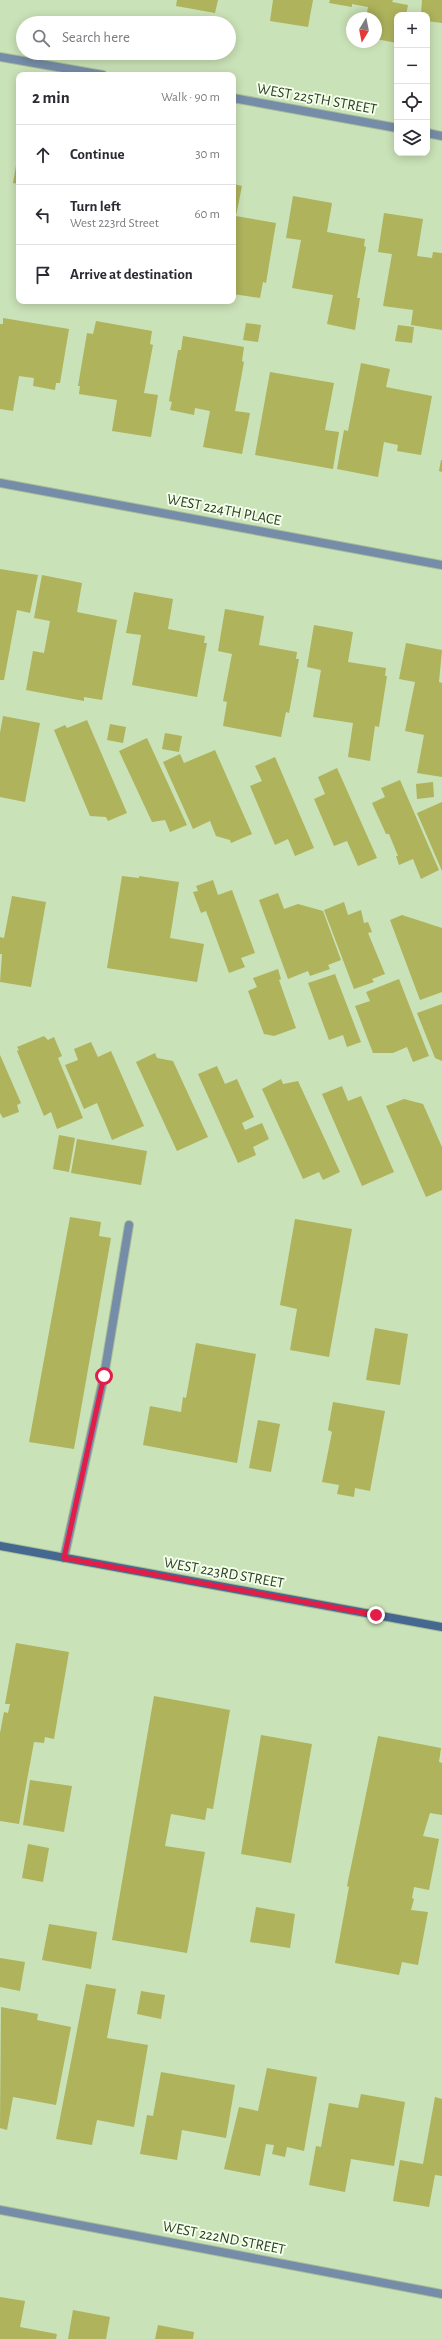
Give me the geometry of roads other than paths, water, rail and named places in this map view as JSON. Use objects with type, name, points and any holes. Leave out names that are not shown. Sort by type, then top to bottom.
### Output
[{"type":"main road","name":"WEST 223RD STREET","points":[[0,1546],[442,1627]]},
{"type":"street","points":[[0,57],[16,60]]},
{"type":"street","points":[[17,60],[86,72]]},
{"type":"street","name":"WEST 225TH STREET","points":[[236,99],[394,127]]},
{"type":"street","points":[[430,134],[442,136]]},
{"type":"street","name":"WEST 224TH PLACE","points":[[0,483],[442,565]]},
{"type":"street","points":[[64,1558],[104,1376],[129,1225]]},
{"type":"street","name":"WEST 222ND STREET","points":[[0,2210],[442,2294]]}]
